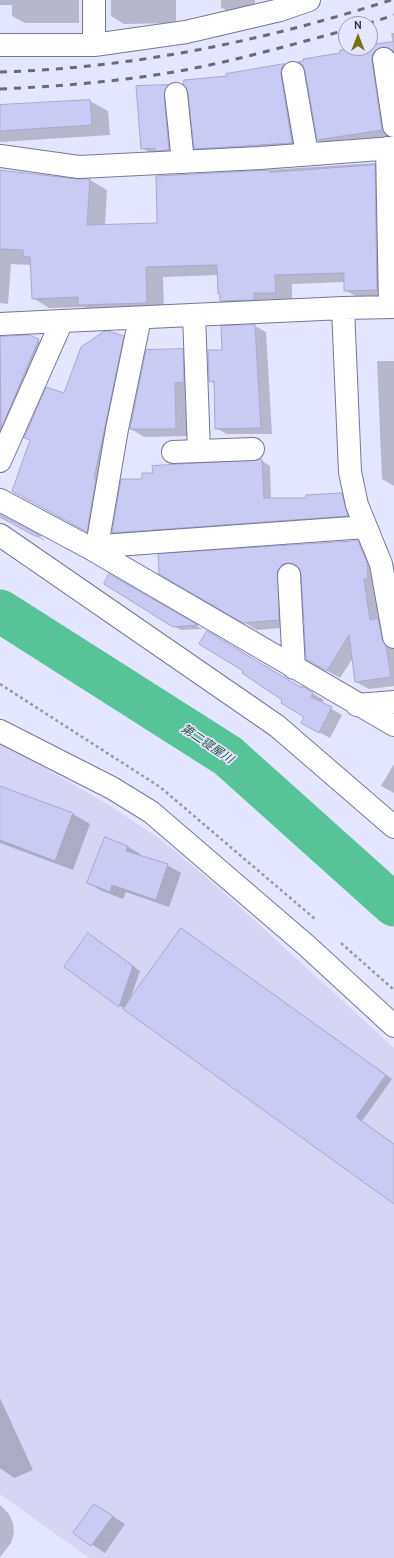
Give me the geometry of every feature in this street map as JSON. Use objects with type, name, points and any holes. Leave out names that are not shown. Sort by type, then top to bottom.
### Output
[{"type":"street","points":[[94,0],[94,45]]},
{"type":"street","points":[[0,45],[94,45],[186,32],[280,10],[309,0]]},
{"type":"street","points":[[384,58],[394,126]]},
{"type":"street","points":[[293,73],[307,154]]},
{"type":"street","points":[[176,94],[183,162]]},
{"type":"street","points":[[0,156],[79,167],[183,162],[391,148],[392,307],[0,324]]},
{"type":"street","points":[[343,308],[350,472],[357,505],[365,527],[387,563],[394,637]]},
{"type":"street","points":[[194,315],[199,451]]},
{"type":"street","points":[[92,546],[140,318]]},
{"type":"street","points":[[0,462],[62,321]]},
{"type":"street","points":[[173,452],[252,449]]},
{"type":"street","points":[[0,500],[92,546],[294,668],[394,725]]},
{"type":"street","points":[[92,546],[365,527]]},
{"type":"street","points":[[0,535],[276,726],[394,827]]},
{"type":"street","points":[[289,575],[294,668]]},
{"type":"street","points":[[357,705],[394,702]]},
{"type":"street","points":[[0,731],[112,788],[151,812],[307,946],[394,1026]]},
{"type":"shaded area","points":[[0,742],[109,805],[164,842],[219,888],[394,1048],[394,1558],[89,1558],[0,1494]]},
{"type":"building","points":[[394,42],[394,52],[389,48],[382,47],[378,49],[378,44]]},
{"type":"building","points":[[338,53],[338,56],[372,56],[382,130],[317,140],[305,71],[303,65],[298,62],[303,61],[303,59]]},
{"type":"building","points":[[284,64],[281,69],[281,75],[292,143],[194,149],[188,93],[183,84],[184,80],[227,76],[226,74]]},
{"type":"building","points":[[168,85],[164,95],[169,150],[155,151],[155,148],[141,149],[136,86]]},
{"type":"building","points":[[90,100],[92,125],[0,131],[0,105]]},
{"type":"building","points":[[375,165],[377,290],[344,291],[344,273],[275,275],[276,293],[254,293],[254,300],[220,301],[220,294],[218,294],[217,265],[146,267],[147,303],[78,305],[78,297],[32,299],[30,257],[23,256],[23,250],[0,249],[0,170],[77,179],[90,179],[87,225],[157,223],[156,176],[270,170],[270,172]]},
{"type":"building","points":[[255,325],[261,428],[215,429],[214,381],[209,382],[208,350],[222,350],[221,326]]},
{"type":"building","points":[[108,331],[124,336],[94,479],[96,479],[87,532],[12,491],[30,440],[24,438],[46,387],[64,393],[81,347],[103,332]]},
{"type":"building","points":[[29,335],[39,339],[1,429],[0,337]]},
{"type":"building","points":[[183,349],[184,382],[175,383],[176,429],[130,429],[146,350]]},
{"type":"building","points":[[262,460],[264,498],[306,498],[306,495],[342,493],[348,516],[112,533],[121,479],[142,479],[142,473],[153,473],[152,466]]},
{"type":"building","points":[[1,515],[41,536],[35,536],[0,517]]},
{"type":"building","points":[[358,541],[367,562],[368,579],[364,579],[370,620],[378,618],[382,639],[386,646],[391,677],[355,682],[349,635],[327,671],[306,659],[301,574],[299,568],[294,564],[283,564],[278,570],[279,620],[243,623],[159,574],[158,554]]},
{"type":"building","points":[[109,574],[198,625],[173,627],[104,584]]},
{"type":"building","points":[[207,631],[302,688],[302,686],[313,693],[311,697],[332,707],[319,733],[301,723],[304,717],[281,703],[282,700],[242,673],[243,671],[199,644]]},
{"type":"building","points":[[0,786],[73,813],[55,861],[0,840]]},
{"type":"building","points":[[105,837],[128,846],[126,851],[168,864],[156,900],[112,885],[110,892],[87,883]]},
{"type":"building","points":[[181,928],[386,1075],[356,1117],[394,1144],[394,1204],[123,1009]]},
{"type":"building","points":[[88,933],[133,966],[119,1007],[64,967]]},
{"type":"building","points":[[94,1504],[113,1516],[91,1546],[73,1533]]},
{"type":"waterway","name":"第二寝屋川","points":[[0,611],[228,756],[394,905]]},
{"type":"railway","points":[[0,72],[99,65],[198,50],[295,28],[391,0]]},
{"type":"railway","points":[[378,20],[394,15]]},
{"type":"railway","points":[[0,89],[143,77],[229,61],[338,32]]}]
